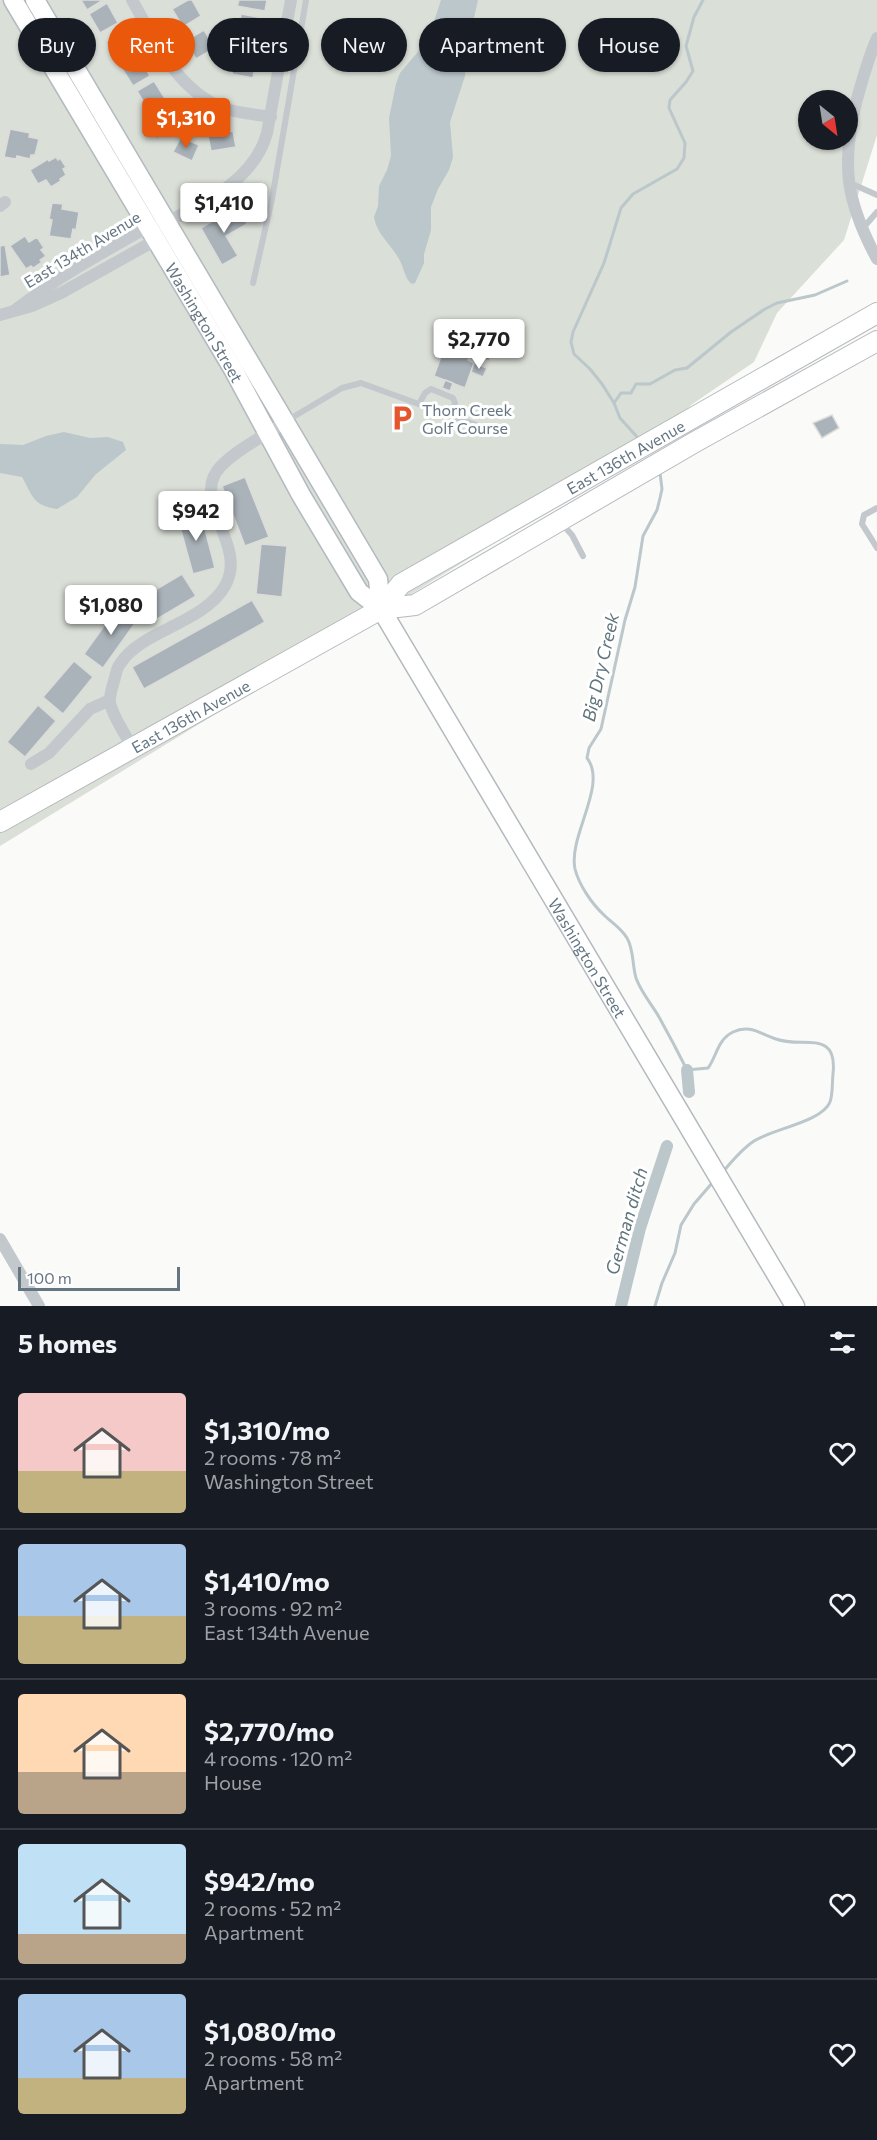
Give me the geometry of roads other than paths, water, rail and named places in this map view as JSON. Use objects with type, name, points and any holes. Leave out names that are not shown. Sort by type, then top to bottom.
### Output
[{"type":"main road","name":"Washington Street","points":[[13,0],[233,369],[267,433],[359,592],[381,609],[795,1306]]},
{"type":"main road","name":"Washington Street","points":[[34,0],[378,579],[381,609]]},
{"type":"main road","name":"East 136th Avenue","points":[[0,822],[381,609],[401,584],[877,313]]},
{"type":"main road","name":"East 136th Avenue","points":[[381,609],[415,605],[695,442],[877,340]]},
{"type":"street","points":[[132,0],[175,71],[188,85],[221,107],[271,117]]},
{"type":"street","name":"East 134th Avenue","points":[[0,315],[15,310],[72,271],[152,233],[167,222],[218,194],[246,172],[260,153],[271,117],[291,0]]},
{"type":"street","points":[[877,38],[872,65],[849,136],[847,163],[854,206],[877,259]]},
{"type":"street","points":[[133,748],[116,719],[110,700],[118,666],[128,654],[202,610],[226,585],[231,570],[231,553],[211,498],[212,482],[220,467],[285,422]]},
{"type":"street","points":[[31,764],[49,753],[90,709],[110,700]]},
{"type":"street","points":[[0,1239],[39,1306]]},
{"type":"lane","points":[[253,283],[272,199],[306,0]]},
{"type":"lane","points":[[849,183],[877,195]]},
{"type":"lane","points":[[862,228],[877,212]]},
{"type":"lane","points":[[285,422],[342,388],[362,383],[479,426]]},
{"type":"lane","points":[[419,404],[424,393],[431,389],[453,398],[455,403],[451,416]]},
{"type":"lane","points":[[877,508],[864,515],[862,524],[877,548]]},
{"type":"lane","points":[[559,521],[572,535],[583,556]]},
{"type":"waterway","name":"Big Dry Creek","points":[[639,439],[620,418],[602,384],[574,354],[571,342],[573,332],[604,263],[621,208],[633,194],[677,169],[684,158],[685,143],[669,108],[670,100],[693,71],[686,46],[694,17],[703,0]]},
{"type":"waterway","points":[[614,403],[621,393],[631,393],[636,384],[650,384],[675,370],[687,368],[731,332],[765,309],[777,303],[815,295],[847,281]]},
{"type":"waterway","name":"Big Dry Creek","points":[[660,473],[662,489],[660,498],[657,510],[643,536],[635,587],[625,620],[601,729],[589,748],[587,758],[592,769],[593,782],[574,856],[575,869],[583,888],[599,911],[627,938],[638,983],[687,1070],[708,1068],[724,1039],[733,1032],[745,1029],[776,1039],[824,1045],[830,1051],[833,1060],[832,1095],[825,1109],[807,1120],[754,1141],[722,1173]]},
{"type":"waterway","name":"German ditch","points":[[687,1070],[689,1092]]},
{"type":"waterway","name":"German ditch","points":[[621,1306],[640,1228],[667,1146]]},
{"type":"waterway","name":"Big Dry Creek","points":[[655,1306],[675,1253],[681,1225],[694,1204],[713,1182]]},
{"type":"place","name":"Thorn Creek Golf Course","points":[[402,418]]}]
